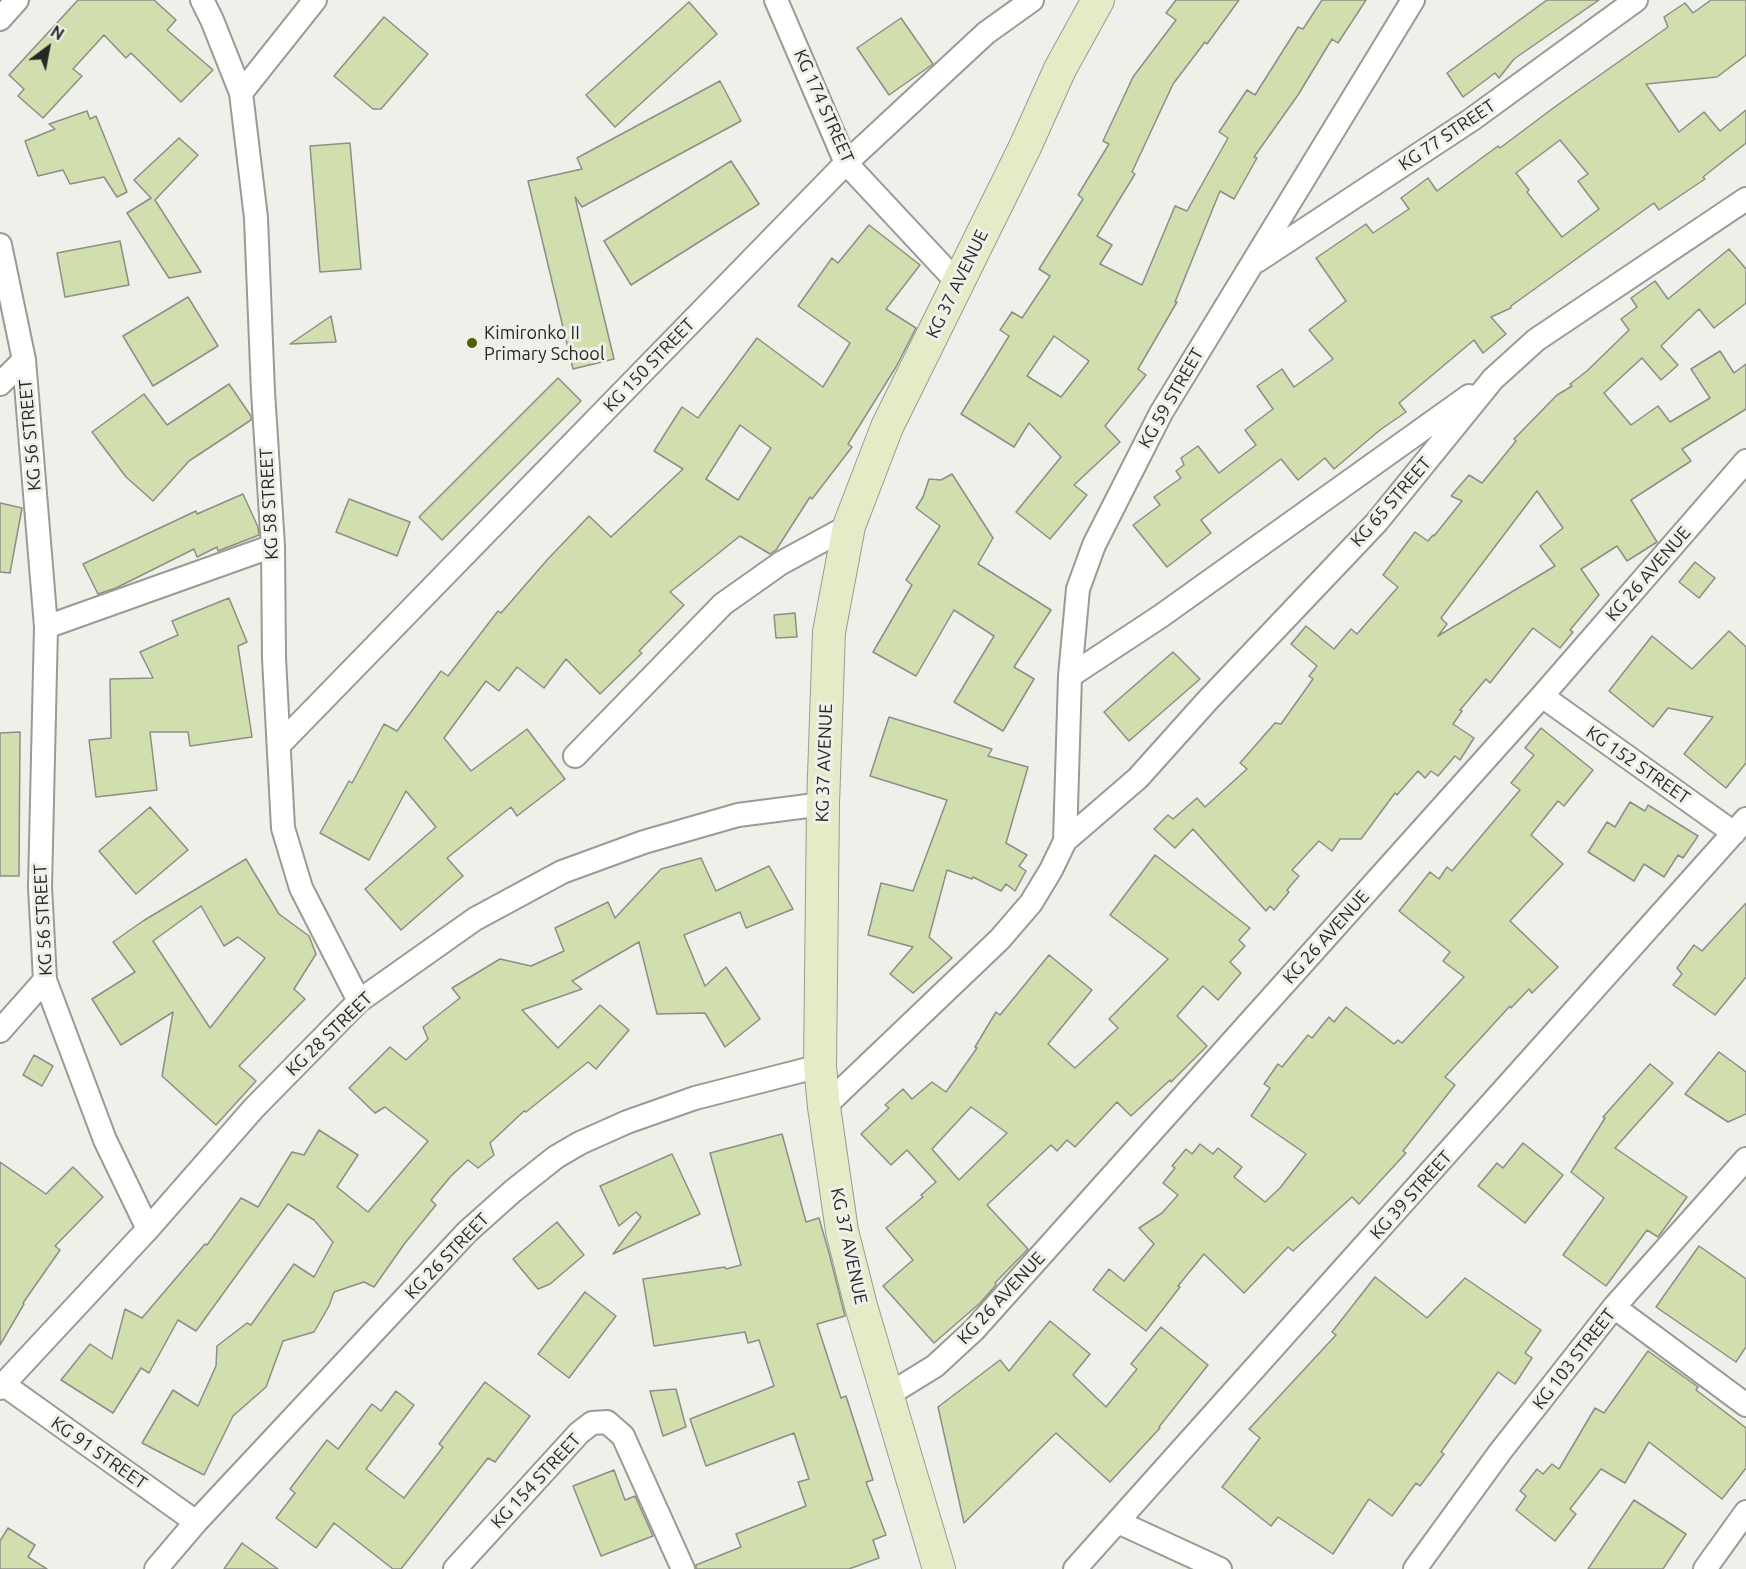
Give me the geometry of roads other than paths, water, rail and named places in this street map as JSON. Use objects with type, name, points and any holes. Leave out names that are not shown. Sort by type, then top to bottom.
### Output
[{"type":"street","points":[[0,19],[17,0]]},
{"type":"street","name":"KG 58 STREET","points":[[202,0],[242,93],[256,218],[263,392],[273,546],[274,658],[283,828],[301,888],[358,1001]]},
{"type":"street","points":[[242,93],[315,0]]},
{"type":"street","name":"KG 174 STREET","points":[[776,0],[846,163],[958,283]]},
{"type":"street","name":"KG 150 STREET","points":[[279,745],[846,163],[986,33],[1032,0]]},
{"type":"street","name":"KG 37 AVENUE","points":[[939,1569],[861,1306],[842,1231],[824,1107],[820,1066],[823,804],[829,632],[849,526],[887,427],[1060,69],[1098,0]]},
{"type":"street","name":"KG 59 STREET","points":[[1065,841],[1070,676],[1078,589],[1094,545],[1161,413],[1413,0]]},
{"type":"street","name":"KG 77 STREET","points":[[1253,264],[1472,120],[1636,0]]},
{"type":"street","name":"KG 65 STREET","points":[[1065,841],[1138,778],[1208,700],[1376,523],[1493,379],[1536,340],[1746,200]]},
{"type":"street","name":"KG 56 STREET","points":[[0,245],[24,360],[46,627],[40,887],[45,980],[105,1140],[148,1229]]},
{"type":"street","points":[[0,384],[24,360]]},
{"type":"street","points":[[1070,676],[1161,616],[1493,379]]},
{"type":"street","name":"KG 26 AVENUE","points":[[888,1395],[935,1366],[974,1330],[1542,696],[1746,461]]},
{"type":"street","points":[[575,756],[723,604],[781,563],[849,526]]},
{"type":"street","points":[[46,627],[273,546]]},
{"type":"street","name":"KG 152 STREET","points":[[1542,696],[1740,826]]},
{"type":"street","name":"KG 28 STREET","points":[[2,1386],[148,1229],[254,1108],[358,1001],[475,919],[562,872],[644,842],[738,815],[823,804]]},
{"type":"street","name":"KG 39 STREET","points":[[1075,1569],[1740,826]]},
{"type":"street","points":[[824,1107],[1000,939],[1031,903],[1052,870],[1065,841]]},
{"type":"street","points":[[0,1031],[45,980]]},
{"type":"street","name":"KG 26 STREET","points":[[156,1569],[196,1522],[467,1232],[556,1157],[580,1143],[627,1122],[695,1098],[820,1066]]},
{"type":"street","name":"KG 103 STREET","points":[[1415,1569],[1500,1452],[1614,1307],[1746,1159]]},
{"type":"street","points":[[1614,1307],[1746,1405]]},
{"type":"street","name":"KG 91 STREET","points":[[2,1386],[196,1522]]},
{"type":"street","name":"KG 154 STREET","points":[[455,1569],[579,1433],[592,1423],[608,1422],[623,1436],[683,1569]]},
{"type":"street","points":[[1705,1569],[1746,1512]]},
{"type":"street","points":[[1118,1522],[1220,1569]]},
{"type":"place","name":"Kimironko II Primary School","points":[[472,343]]}]
